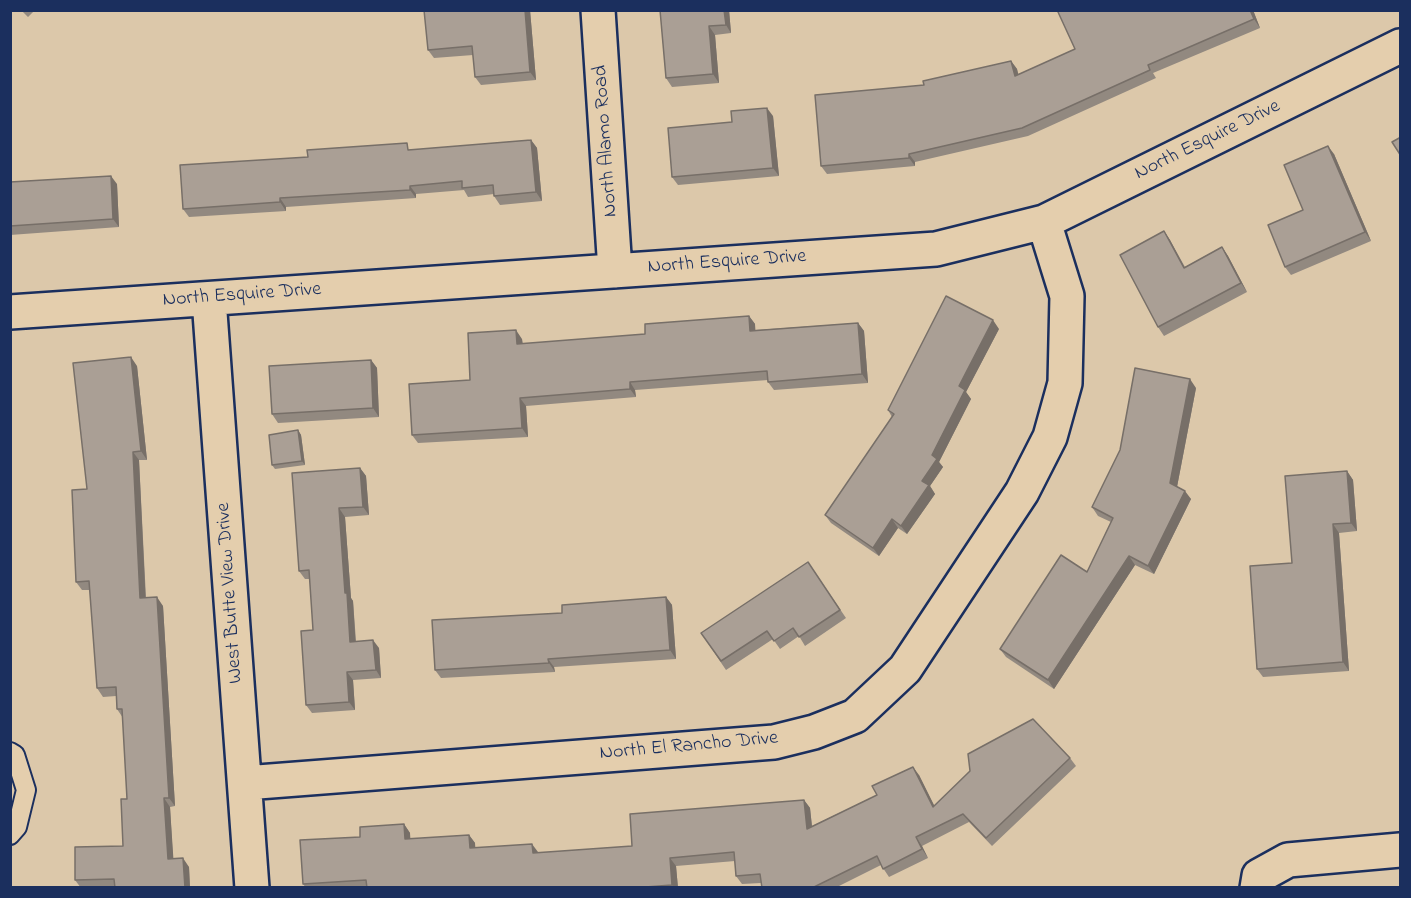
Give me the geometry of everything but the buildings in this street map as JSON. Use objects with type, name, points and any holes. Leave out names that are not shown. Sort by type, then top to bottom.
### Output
[{"type":"street","name":"North Alamo Road","points":[[598,10],[615,271]]},
{"type":"street","name":"North Esquire Drive","points":[[10,312],[936,249],[1044,222],[1401,46]]},
{"type":"street","name":"North El Rancho Drive","points":[[245,783],[774,742],[814,732],[855,716],[905,669],[1022,492],[1050,437],[1065,383],[1067,296],[1044,222]]},
{"type":"street","name":"West Butte View Drive","points":[[209,298],[252,888]]},
{"type":"street","points":[[1258,882],[1288,860],[1401,850]]},
{"type":"lane","points":[[10,752],[15,755],[26,790],[17,827],[10,835]]}]
